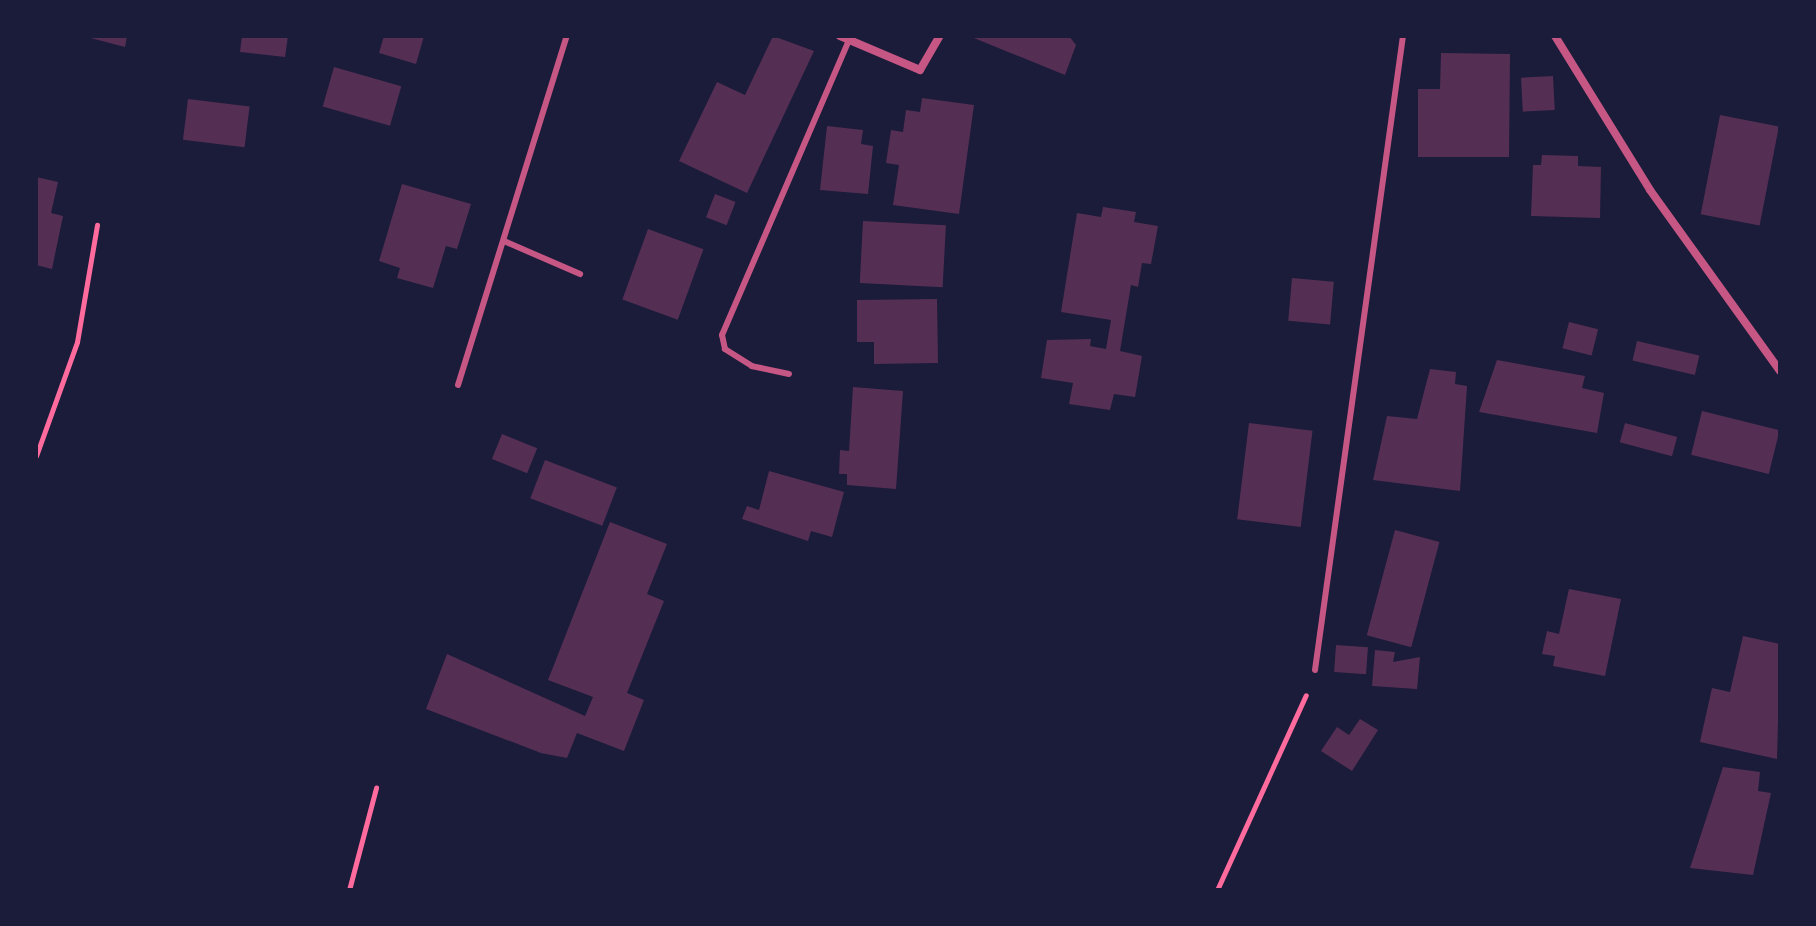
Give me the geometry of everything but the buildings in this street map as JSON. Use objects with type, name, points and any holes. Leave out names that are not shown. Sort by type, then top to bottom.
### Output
[{"type":"street","points":[[845,38],[920,70],[940,36]]},
{"type":"street","points":[[1555,36],[1659,203],[1780,371]]},
{"type":"lane","points":[[458,385],[567,36]]},
{"type":"lane","points":[[1315,670],[1403,36]]},
{"type":"lane","points":[[789,374],[752,366],[725,349],[722,335],[845,38]]},
{"type":"lane","points":[[504,241],[580,274]]},
{"type":"path","points":[[36,456],[77,342],[97,225]]},
{"type":"path","points":[[1217,890],[1315,670]]},
{"type":"path","points":[[349,890],[376,788]]}]
